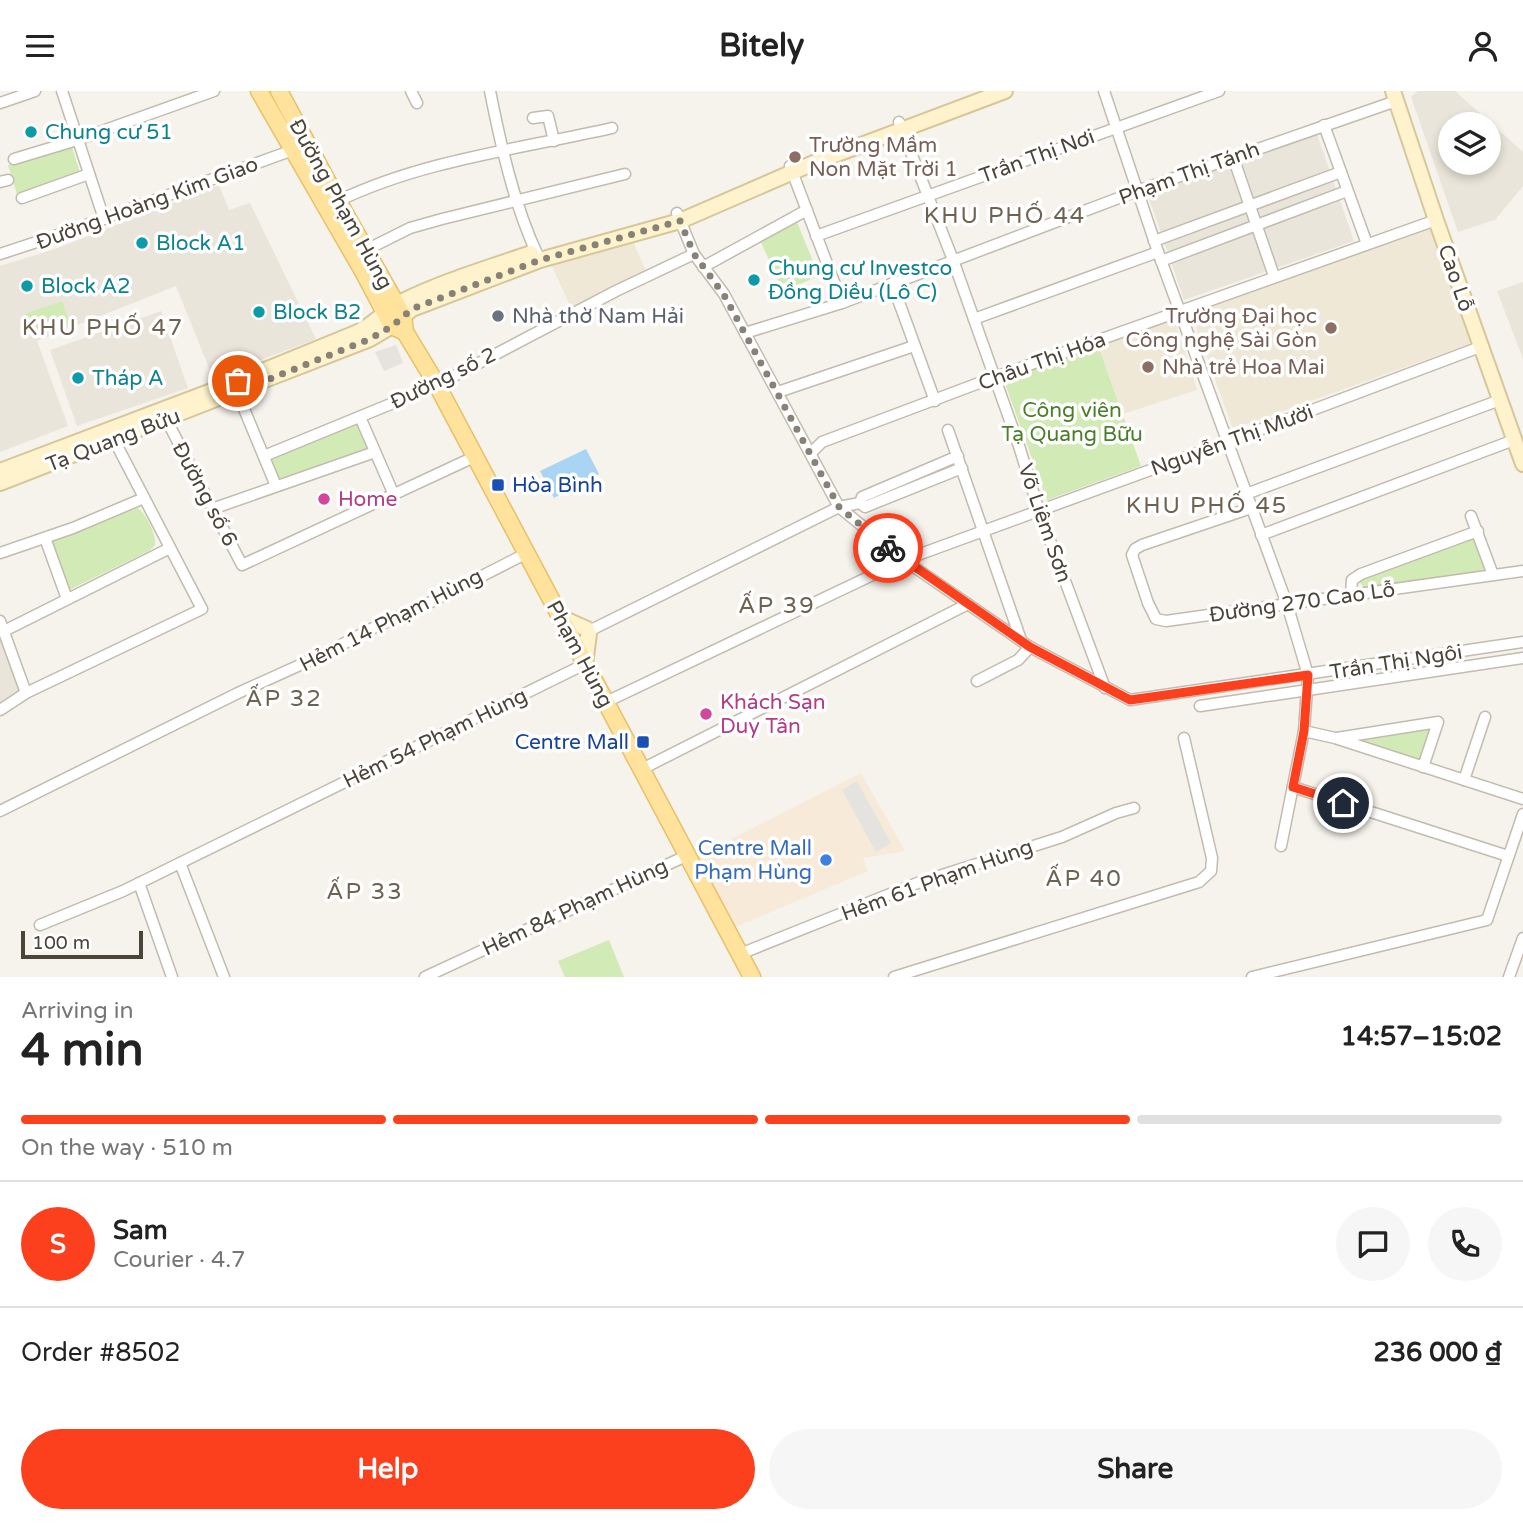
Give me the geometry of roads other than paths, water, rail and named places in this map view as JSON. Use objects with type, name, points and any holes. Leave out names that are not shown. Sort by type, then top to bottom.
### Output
[{"type":"main road","name":"Đường Phạm Hùng","points":[[259,91],[397,318]]},
{"type":"main road","name":"Đường Phạm Hùng","points":[[279,91],[366,250],[397,318]]},
{"type":"main road","name":"Tạ Quang Bửu","points":[[0,483],[111,435],[370,339],[445,283],[678,217],[980,91]]},
{"type":"main road","name":"Tạ Quang Bửu","points":[[901,126],[1005,91]]},
{"type":"main road","name":"Cao Lỗ","points":[[1394,96],[1523,464]]},
{"type":"main road","name":"Phạm Hùng","points":[[397,318],[437,385],[752,977]]},
{"type":"main road","name":"Tạ Quang Bửu","points":[[0,471],[166,419],[235,387]]},
{"type":"main road","points":[[560,617],[590,631],[585,664]]},
{"type":"street","points":[[0,103],[35,91]]},
{"type":"street","points":[[62,91],[104,219]]},
{"type":"street","points":[[14,159],[78,140],[214,91]]},
{"type":"street","points":[[411,91],[417,103]]},
{"type":"street","points":[[490,91],[518,201],[538,256]]},
{"type":"street","points":[[1104,91],[1154,241],[1287,604],[1308,675],[1304,731],[1281,846]]},
{"type":"street","name":"Trần Thị Nơi","points":[[816,236],[1219,91]]},
{"type":"street","name":"Phạm Thị Tánh","points":[[745,333],[842,303],[1137,191],[1324,125],[1394,96]]},
{"type":"street","points":[[533,118],[548,116],[554,141]]},
{"type":"street","points":[[1324,125],[1367,244]]},
{"type":"street","name":"Võ Liêm Sơn","points":[[901,126],[953,260],[1039,511],[1105,688]]},
{"type":"street","points":[[338,201],[362,189],[415,171],[612,128]]},
{"type":"street","name":"Đường Hoàng Kim Giao","points":[[0,254],[293,150]]},
{"type":"street","points":[[1233,157],[1274,276]]},
{"type":"street","points":[[792,169],[842,303]]},
{"type":"street","points":[[1154,241],[1340,172]]},
{"type":"street","points":[[22,198],[89,174]]},
{"type":"street","points":[[366,250],[410,228],[625,174]]},
{"type":"street","points":[[974,319],[1257,225],[1348,191]]},
{"type":"street","points":[[703,267],[807,210]]},
{"type":"street","points":[[678,217],[694,254],[724,295],[839,507]]},
{"type":"street","name":"Châu Thị Hóa","points":[[811,453],[822,442],[995,377],[1436,219]]},
{"type":"street","name":"Đường số 2","points":[[264,456],[437,385],[616,291],[694,254]]},
{"type":"street","points":[[892,283],[935,401]]},
{"type":"street","points":[[778,392],[915,346]]},
{"type":"street","name":"Nguyễn Thị Mười","points":[[606,702],[904,560],[1227,443],[1480,347]]},
{"type":"street","points":[[235,387],[276,487]]},
{"type":"street","points":[[1246,494],[1500,400]]},
{"type":"street","points":[[360,417],[394,495]]},
{"type":"street","name":"Đường số 6","points":[[166,419],[242,565],[474,457]]},
{"type":"street","points":[[948,430],[1025,644],[1018,660],[977,681]]},
{"type":"street","points":[[0,710],[26,693],[202,609],[111,435]]},
{"type":"street","points":[[1261,534],[1514,440]]},
{"type":"street","points":[[212,509],[376,452]]},
{"type":"street","points":[[860,503],[862,497],[958,456]]},
{"type":"street","points":[[572,641],[582,629],[590,631],[839,507],[860,503],[865,507],[962,468]]},
{"type":"street","points":[[0,553],[73,529],[144,498]]},
{"type":"street","name":"Trần Thị Ngôi","points":[[839,507],[904,560],[1025,644],[1130,700],[1523,642]]},
{"type":"street","name":"Đường 270 Cao Lỗ","points":[[1251,508],[1135,549],[1132,555],[1156,619],[1161,621],[1523,571]]},
{"type":"street","points":[[1471,516],[1493,575]]},
{"type":"street","points":[[1351,595],[1352,580],[1361,574],[1478,531]]},
{"type":"street","points":[[45,538],[67,599]]},
{"type":"street","points":[[26,693],[2,626],[67,599],[170,548]]},
{"type":"street","name":"Hẻm 14 Phạm Hùng","points":[[0,811],[527,553]]},
{"type":"street","points":[[642,769],[968,604]]},
{"type":"street","name":"Trần Thị Ngôi","points":[[1200,706],[1523,658]]},
{"type":"street","name":"Hẻm 54 Phạm Hùng","points":[[40,925],[139,883],[585,664]]},
{"type":"street","points":[[1464,780],[1485,717]]},
{"type":"street","points":[[1335,738],[1438,722],[1423,767]]},
{"type":"street","points":[[1304,731],[1335,738],[1523,799]]},
{"type":"street","points":[[894,977],[1199,882],[1211,871],[1212,857],[1184,738]]},
{"type":"street","points":[[1293,787],[1508,856]]},
{"type":"street","name":"Hẻm 61 Phạm Hùng","points":[[740,954],[920,882],[1062,837],[1134,808]]},
{"type":"street","points":[[1252,977],[1487,920],[1523,814]]},
{"type":"street","name":"Hẻm 84 Phạm Hùng","points":[[425,977],[688,855]]},
{"type":"street","points":[[180,863],[225,977]]},
{"type":"street","points":[[139,883],[172,977]]},
{"type":"street","points":[[1509,977],[1523,938]]},
{"type":"street","points":[[1509,977],[1523,974]]},
{"type":"water","points":[[586,449],[599,474],[554,498],[540,471]]},
{"type":"place","name":"Chung cư 51","points":[[31,132]]},
{"type":"place","name":"Trường Mầm Non Mặt Trời 1","points":[[795,157]]},
{"type":"place","name":"Block A1","points":[[142,243]]},
{"type":"place","name":"Chung cư Investco Đồng Diều (Lô C)","points":[[754,280]]},
{"type":"place","name":"Block A2","points":[[27,286]]},
{"type":"place","name":"Block B2","points":[[259,312]]},
{"type":"place","name":"Nhà thờ Nam Hải","points":[[498,316]]},
{"type":"place","name":"Trường Đại học Công nghệ Sài Gòn","points":[[1331,328]]},
{"type":"place","name":"Nhà trẻ Hoa Mai","points":[[1148,367]]},
{"type":"place","name":"Tháp A","points":[[78,378]]},
{"type":"place","name":"Hòa Bình","points":[[498,485]]},
{"type":"place","name":"Home","points":[[324,499]]},
{"type":"place","name":"Khách Sạn Duy Tân","points":[[706,714]]},
{"type":"place","name":"Centre Mall","points":[[643,742]]},
{"type":"place","name":"Centre Mall Phạm Hùng","points":[[826,860]]},
{"type":"district","name":"KHU PHỐ 44","points":[[1005,215]]},
{"type":"district","name":"KHU PHỐ 47","points":[[103,327]]},
{"type":"district","name":"KHU PHỐ 45","points":[[1207,505]]},
{"type":"district","name":"ẤP 39","points":[[777,605]]},
{"type":"district","name":"ẤP 32","points":[[284,698]]},
{"type":"district","name":"ẤP 40","points":[[1084,878]]},
{"type":"district","name":"ẤP 33","points":[[365,891]]},
{"type":"park label","name":"Công viên Tạ Quang Bữu","points":[[1072,422]]}]
